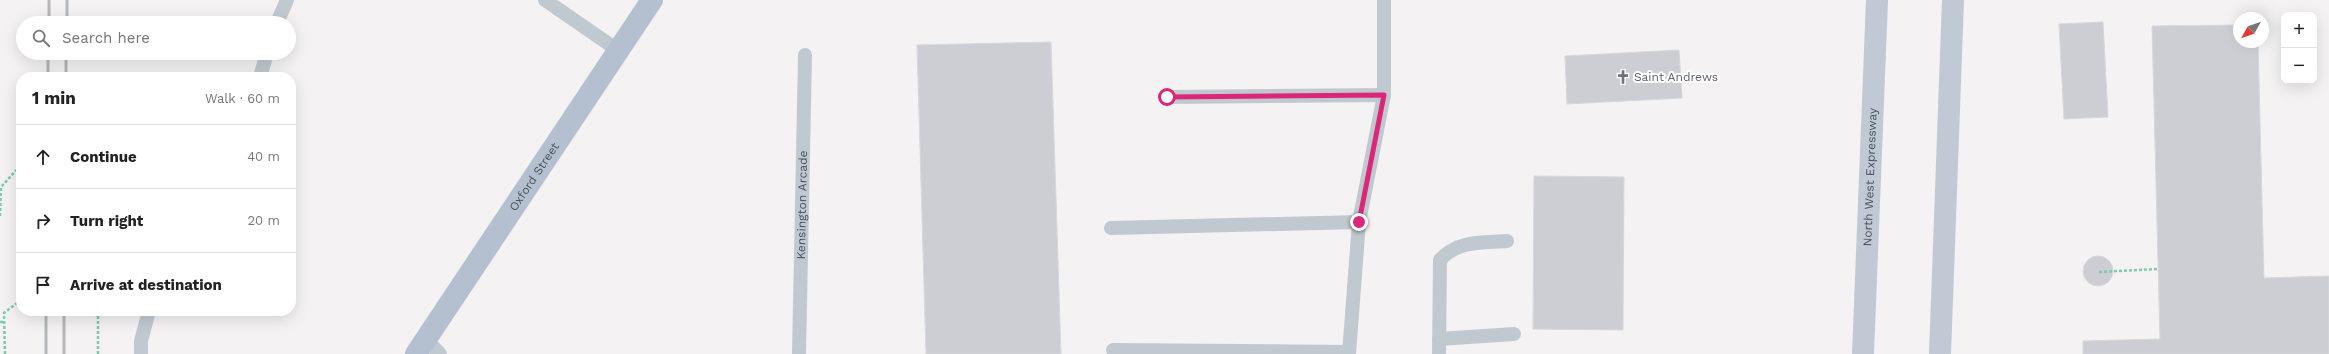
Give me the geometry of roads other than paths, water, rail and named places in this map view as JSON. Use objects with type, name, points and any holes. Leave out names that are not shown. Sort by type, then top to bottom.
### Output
[{"type":"main road","name":"Oxford Street","points":[[427,349],[652,0]]},
{"type":"main road","name":"North West Expressway","points":[[1863,354],[1877,0]]},
{"type":"main road","points":[[1940,354],[1953,0]]},
{"type":"lane","points":[[281,16],[287,0]]},
{"type":"lane","points":[[545,0],[619,51]]},
{"type":"lane","points":[[1113,350],[1349,353],[1359,222],[1384,95],[1384,0]]},
{"type":"lane","name":"Kensington Arcade","points":[[799,354],[805,55]]},
{"type":"lane","points":[[261,72],[265,60]]},
{"type":"lane","points":[[1167,97],[1384,95]]},
{"type":"lane","points":[[1112,228],[1359,222]]},
{"type":"lane","points":[[1439,354],[1440,260],[1448,251],[1457,246],[1508,241]]},
{"type":"lane","points":[[140,354],[141,341],[148,316]]},
{"type":"lane","points":[[1439,338],[1514,334]]},
{"type":"railway","points":[[49,0],[49,16]]},
{"type":"railway","points":[[67,0],[67,16]]},
{"type":"railway","points":[[48,60],[48,72]]},
{"type":"railway","points":[[66,60],[66,72]]},
{"type":"railway","points":[[46,316],[46,354]]},
{"type":"railway","points":[[64,316],[64,354]]},
{"type":"place","name":"Saint Andrews","points":[[1623,77]]}]
